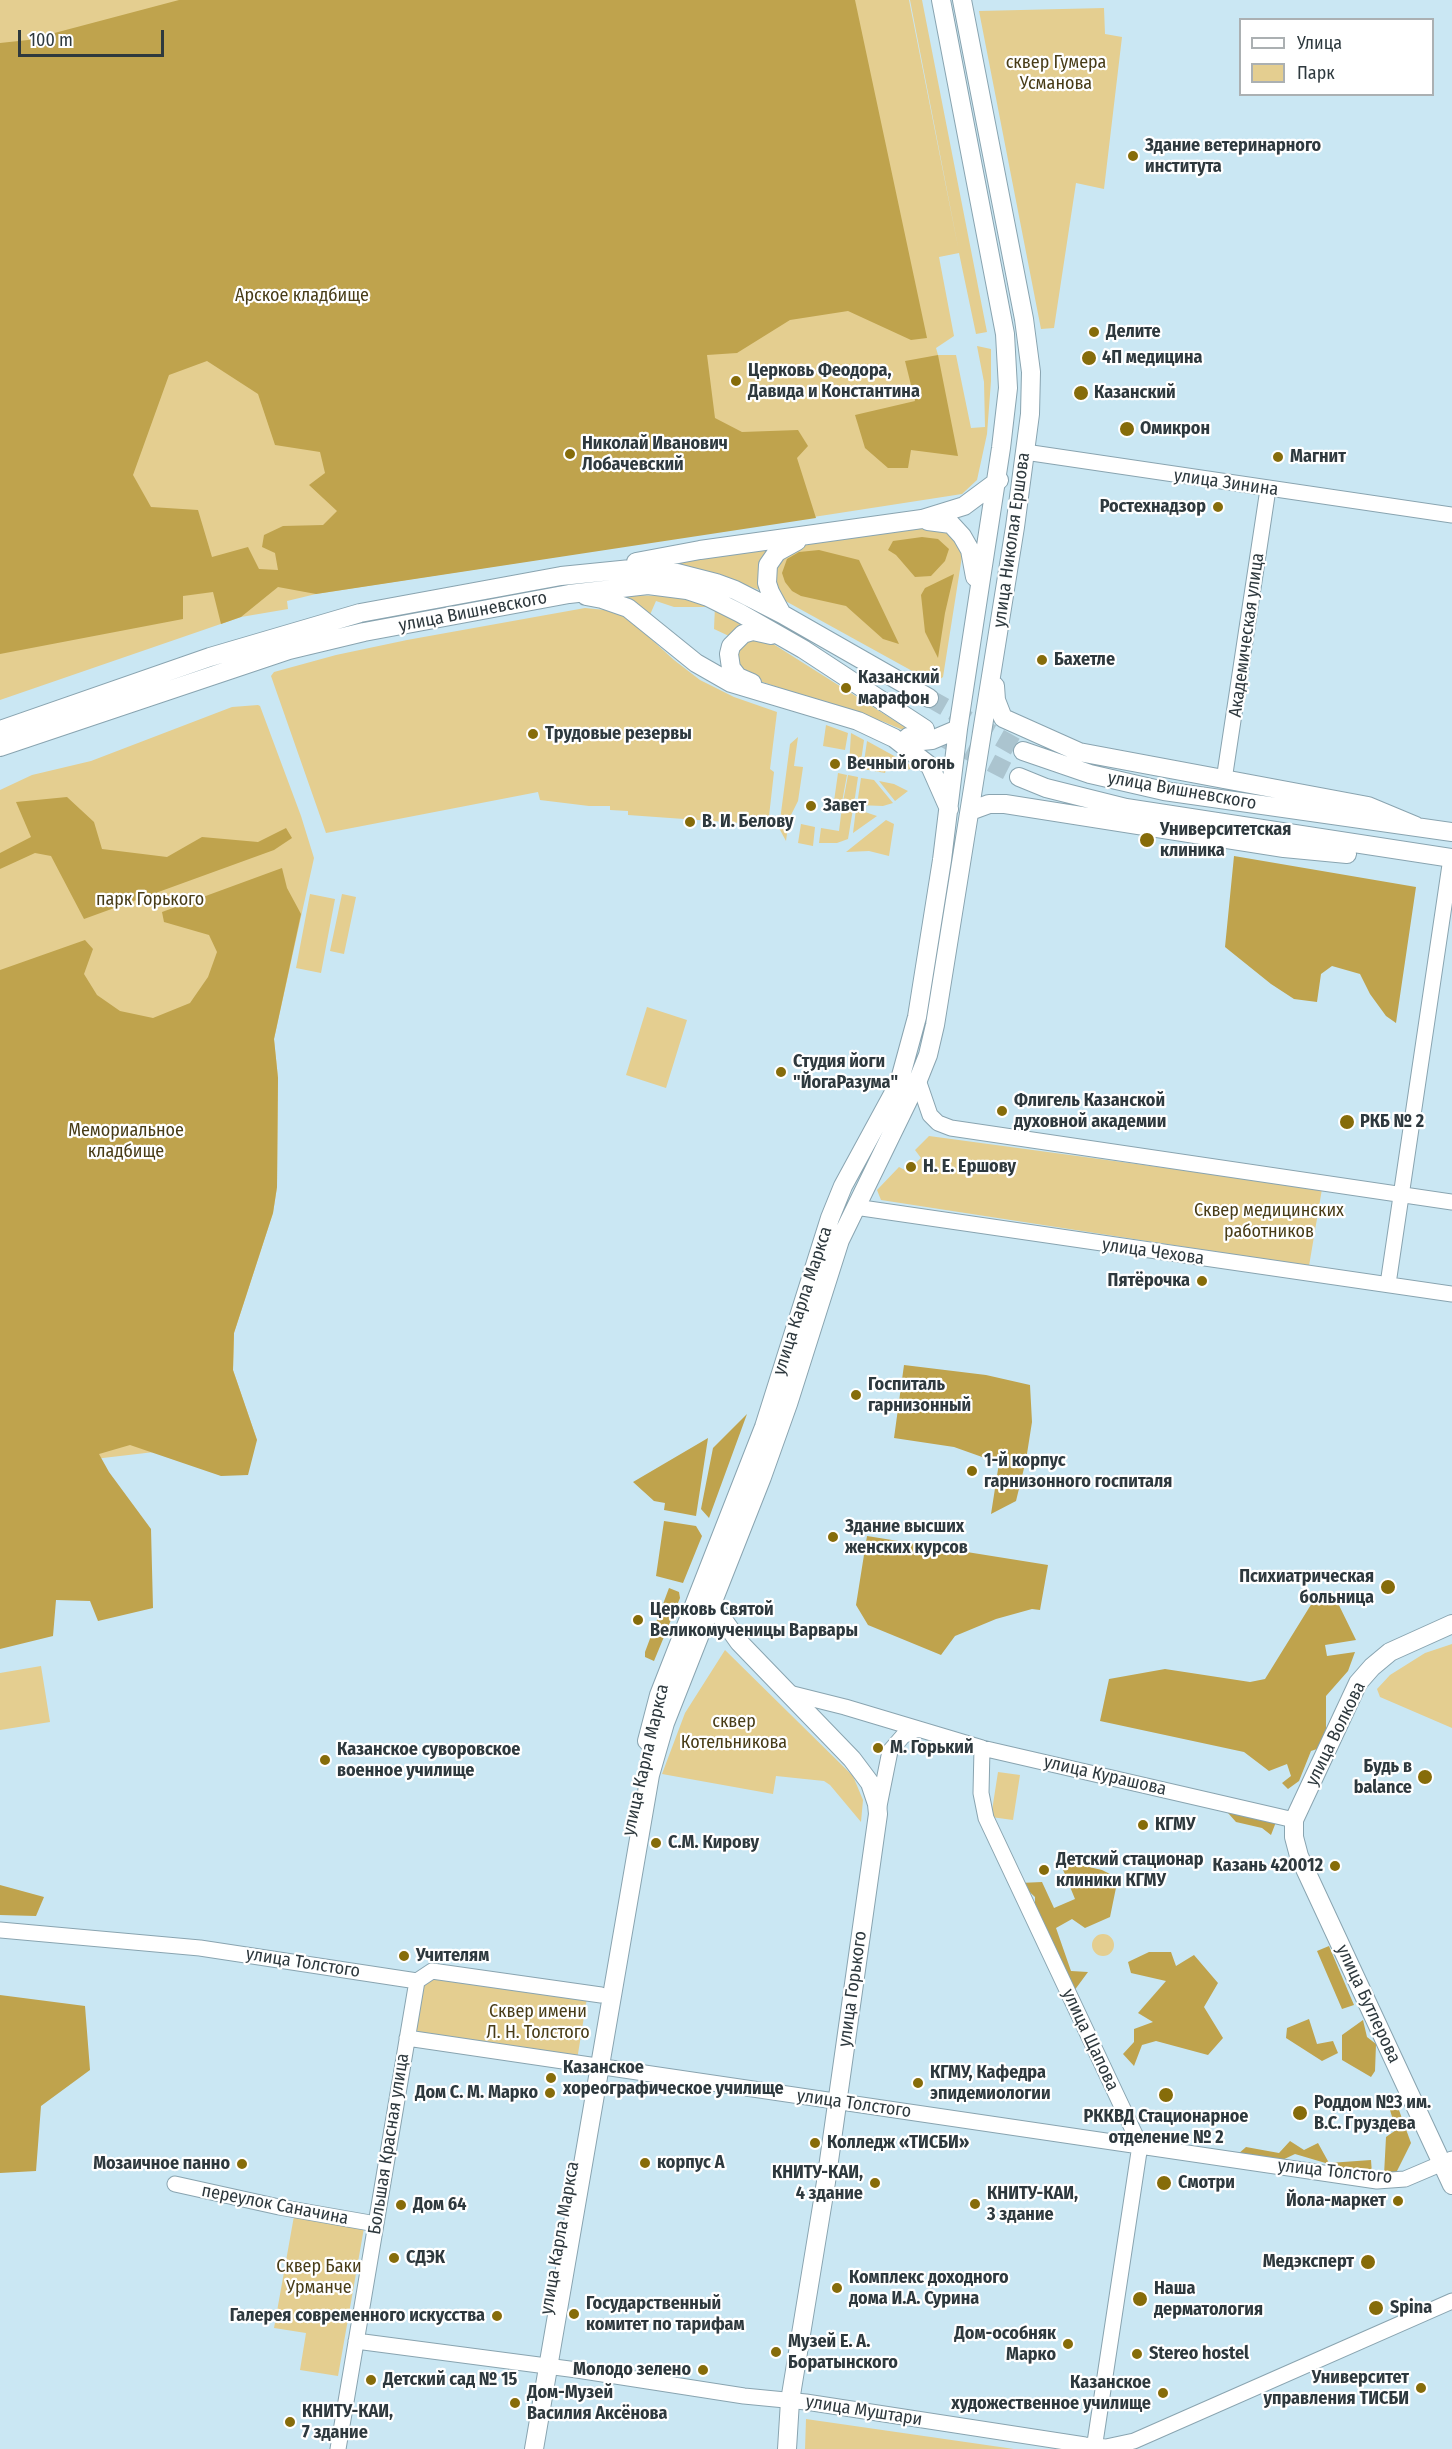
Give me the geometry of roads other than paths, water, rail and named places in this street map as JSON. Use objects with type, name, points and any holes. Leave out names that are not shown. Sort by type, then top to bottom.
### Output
[{"type":"main road","name":"улица Николая Ершова","points":[[941,0],[1005,334],[1008,388],[958,729],[942,861]]},
{"type":"main road","name":"улица Николая Ершова","points":[[918,1080],[928,1055],[935,1025],[994,663],[1030,414],[1031,372],[1024,319],[962,0]]},
{"type":"main road","name":"улица Зинина","points":[[1001,448],[1025,452]]},
{"type":"main road","points":[[561,576],[700,550],[922,519],[964,506],[995,483],[1009,477],[1021,485]]},
{"type":"main road","points":[[782,614],[770,592],[767,574],[772,558],[785,546],[804,539],[924,522],[951,524],[967,542],[975,576],[977,603]]},
{"type":"main road","name":"улица Вишневского","points":[[0,730],[210,657],[285,633],[360,613],[479,589],[561,576],[631,569],[677,573],[716,583],[782,614],[929,698]]},
{"type":"main road","name":"улица Вишневского","points":[[0,747],[289,650],[364,632],[569,594],[638,586],[687,590],[708,597],[803,649],[925,729]]},
{"type":"main road","points":[[569,594],[602,599],[628,608],[696,663],[731,683],[858,721],[894,738],[930,766],[949,809]]},
{"type":"main road","points":[[803,649],[761,631],[753,631],[737,639],[729,654],[729,662],[735,673],[743,680],[860,715],[914,740],[932,740],[958,729]]},
{"type":"main road","points":[[994,663],[996,700],[1003,718],[1079,752],[1368,806],[1416,826]]},
{"type":"main road","name":"улица Вишневского","points":[[1023,751],[1090,774],[1164,791],[1452,832]]},
{"type":"main road","name":"улица Вишневского","points":[[1019,777],[1046,788],[1126,808],[1452,858]]},
{"type":"main road","points":[[969,811],[989,804],[1005,804],[1284,848],[1350,854],[1394,850]]},
{"type":"main road","name":"улица Карла Маркса","points":[[534,2449],[544,2366],[594,2066],[650,1775],[830,1218],[843,1186],[888,1106],[908,1056],[917,1017],[942,861]]},
{"type":"main road","name":"улица Карла Маркса","points":[[594,2066],[601,1995],[639,1773],[659,1695],[705,1600],[737,1545],[788,1404],[828,1276],[855,1207],[918,1080]]},
{"type":"main road","name":"улица Горького","points":[[705,1600],[739,1642],[852,1759],[870,1783],[878,1814],[837,2101],[790,2401],[787,2449]]},
{"type":"main road","name":"улица Волкова","points":[[1294,1820],[1358,1683],[1390,1652],[1452,1624]]},
{"type":"main road","name":"улица Бутлерова","points":[[1294,1820],[1294,1837],[1299,1856],[1447,2160],[1452,2185]]},
{"type":"main road","name":"улица Карла Маркса","points":[[525,2449],[544,2366]]},
{"type":"street","name":"улица Зинина","points":[[1025,452],[1452,515]]},
{"type":"street","name":"Академическая улица","points":[[1224,780],[1268,489]]},
{"type":"street","points":[[1388,1284],[1452,858]]},
{"type":"street","points":[[918,1080],[930,1115],[938,1123],[951,1128],[1452,1202]]},
{"type":"street","name":"улица Чехова","points":[[855,1207],[1259,1268],[1452,1294]]},
{"type":"street","name":"улица Курашова","points":[[789,1693],[982,1748],[1294,1820]]},
{"type":"street","points":[[878,1814],[890,1751],[903,1736],[917,1729]]},
{"type":"street","name":"улица Щапова","points":[[982,1748],[981,1793],[986,1818],[1140,2145]]},
{"type":"street","name":"улица Толстого","points":[[0,1930],[200,1948],[417,1981],[432,1971],[601,1995]]},
{"type":"street","name":"Большая Красная улица","points":[[338,2449],[417,1981]]},
{"type":"street","name":"улица Толстого","points":[[406,2038],[1377,2181],[1405,2179],[1447,2160]]},
{"type":"street","points":[[1094,2448],[1140,2145]]},
{"type":"street","name":"переулок Саначина","points":[[175,2184],[279,2207],[375,2224]]},
{"type":"street","name":"улица Муштари","points":[[356,2342],[790,2401],[1094,2448],[1134,2441],[1452,2301]]},
{"type":"tunnel","points":[[929,698],[1023,751]]},
{"type":"tunnel","points":[[943,738],[1019,777]]},
{"type":"place","name":"Здание ветеринарного института","points":[[1133,156]]},
{"type":"place","name":"Делите","points":[[1094,332]]},
{"type":"place","name":"4П медицина","points":[[1089,358]]},
{"type":"place","name":"Церковь Феодора, Давида и Константина","points":[[736,381]]},
{"type":"place","name":"Казанский","points":[[1081,393]]},
{"type":"place","name":"Омикрон","points":[[1127,429]]},
{"type":"place","name":"Николай Иванович Лобачевский","points":[[570,454]]},
{"type":"place","name":"Магнит","points":[[1278,457]]},
{"type":"place","name":"Ростехнадзор","points":[[1218,507]]},
{"type":"place","name":"Бахетле","points":[[1042,660]]},
{"type":"place","name":"Казанский марафон","points":[[846,688]]},
{"type":"place","name":"Трудовые резервы","points":[[533,734]]},
{"type":"place","name":"Вечный огонь","points":[[835,764]]},
{"type":"place","name":"Завет","points":[[811,806]]},
{"type":"place","name":"В. И. Белову","points":[[690,822]]},
{"type":"place","name":"Университетская клиника","points":[[1147,840]]},
{"type":"place","name":"Студия йоги \"ЙогаРазума\"","points":[[781,1072]]},
{"type":"place","name":"Флигель Казанской духовной академии","points":[[1002,1111]]},
{"type":"place","name":"РКБ № 2","points":[[1347,1122]]},
{"type":"place","name":"Н. Е. Ершову","points":[[911,1167]]},
{"type":"place","name":"Пятёрочка","points":[[1202,1281]]},
{"type":"place","name":"Госпиталь гарнизонный","points":[[856,1395]]},
{"type":"place","name":"1-й корпус гарнизонного госпиталя","points":[[972,1471]]},
{"type":"place","name":"Здание высших женских курсов","points":[[833,1537]]},
{"type":"place","name":"Психиатрическая больница","points":[[1388,1587]]},
{"type":"place","name":"Церковь Святой Великомученицы Варвары","points":[[638,1620]]},
{"type":"place","name":"М. Горький","points":[[878,1748]]},
{"type":"place","name":"Казанское суворовское военное училище","points":[[325,1760]]},
{"type":"place","name":"Будь в balance","points":[[1425,1777]]},
{"type":"place","name":"КГМУ","points":[[1143,1825]]},
{"type":"place","name":"С.М. Кирову","points":[[656,1843]]},
{"type":"place","name":"Казань 420012","points":[[1335,1866]]},
{"type":"place","name":"Детский стационар клиники КГМУ","points":[[1044,1870]]},
{"type":"place","name":"Учителям","points":[[404,1956]]},
{"type":"place","name":"Казанское хореографическое училище","points":[[551,2078]]},
{"type":"place","name":"КГМУ, Кафедра эпидемиологии","points":[[918,2083]]},
{"type":"place","name":"Дом С. М. Марко","points":[[550,2093]]},
{"type":"place","name":"РККВД Стационарное отделение № 2","points":[[1166,2095]]},
{"type":"place","name":"Роддом №3 им. В.С. Груздева","points":[[1300,2113]]},
{"type":"place","name":"Колледж «ТИСБИ»","points":[[815,2143]]},
{"type":"place","name":"корпус А","points":[[645,2163]]},
{"type":"place","name":"Мозаичное панно","points":[[242,2164]]},
{"type":"place","name":"КНИТУ-КАИ, 4 здание","points":[[875,2183]]},
{"type":"place","name":"Смотри","points":[[1164,2183]]},
{"type":"place","name":"Йола-маркет","points":[[1398,2201]]},
{"type":"place","name":"КНИТУ-КАИ, 3 здание","points":[[975,2204]]},
{"type":"place","name":"Дом 64","points":[[401,2205]]},
{"type":"place","name":"СДЭК","points":[[394,2258]]},
{"type":"place","name":"Медэксперт","points":[[1368,2262]]},
{"type":"place","name":"Комплекс доходного дома И.А. Сурина","points":[[837,2288]]},
{"type":"place","name":"Наша дерматология","points":[[1140,2299]]},
{"type":"place","name":"Spina","points":[[1376,2308]]},
{"type":"place","name":"Государственный комитет по тарифам","points":[[574,2314]]},
{"type":"place","name":"Галерея современного искусства","points":[[497,2316]]},
{"type":"place","name":"Дом-особняк Марко","points":[[1068,2344]]},
{"type":"place","name":"Музей Е. А. Боратынского","points":[[776,2352]]},
{"type":"place","name":"Stereo hostel","points":[[1137,2354]]},
{"type":"place","name":"Молодо зелено","points":[[703,2370]]},
{"type":"place","name":"Детский сад № 15","points":[[371,2380]]},
{"type":"place","name":"Университет управления ТИСБИ","points":[[1421,2388]]},
{"type":"place","name":"Казанское художественное училище","points":[[1163,2393]]},
{"type":"place","name":"Дом-Музей Василия Аксёнова","points":[[515,2403]]},
{"type":"place","name":"КНИТУ-КАИ, 7 здание","points":[[290,2422]]},
{"type":"park label","name":"сквер Гумера Усманова","points":[[1056,73]]},
{"type":"park label","name":"Арское кладбище","points":[[302,296]]},
{"type":"park label","name":"парк Горького","points":[[150,900]]},
{"type":"park label","name":"Мемориальное кладбище","points":[[126,1141]]},
{"type":"park label","name":"Сквер медицинских работников","points":[[1269,1221]]},
{"type":"park label","name":"сквер Котельникова","points":[[734,1732]]},
{"type":"park label","name":"Сквер имени Л. Н. Толстого","points":[[538,2022]]},
{"type":"park label","name":"Сквер Баки Урманче","points":[[319,2277]]}]
